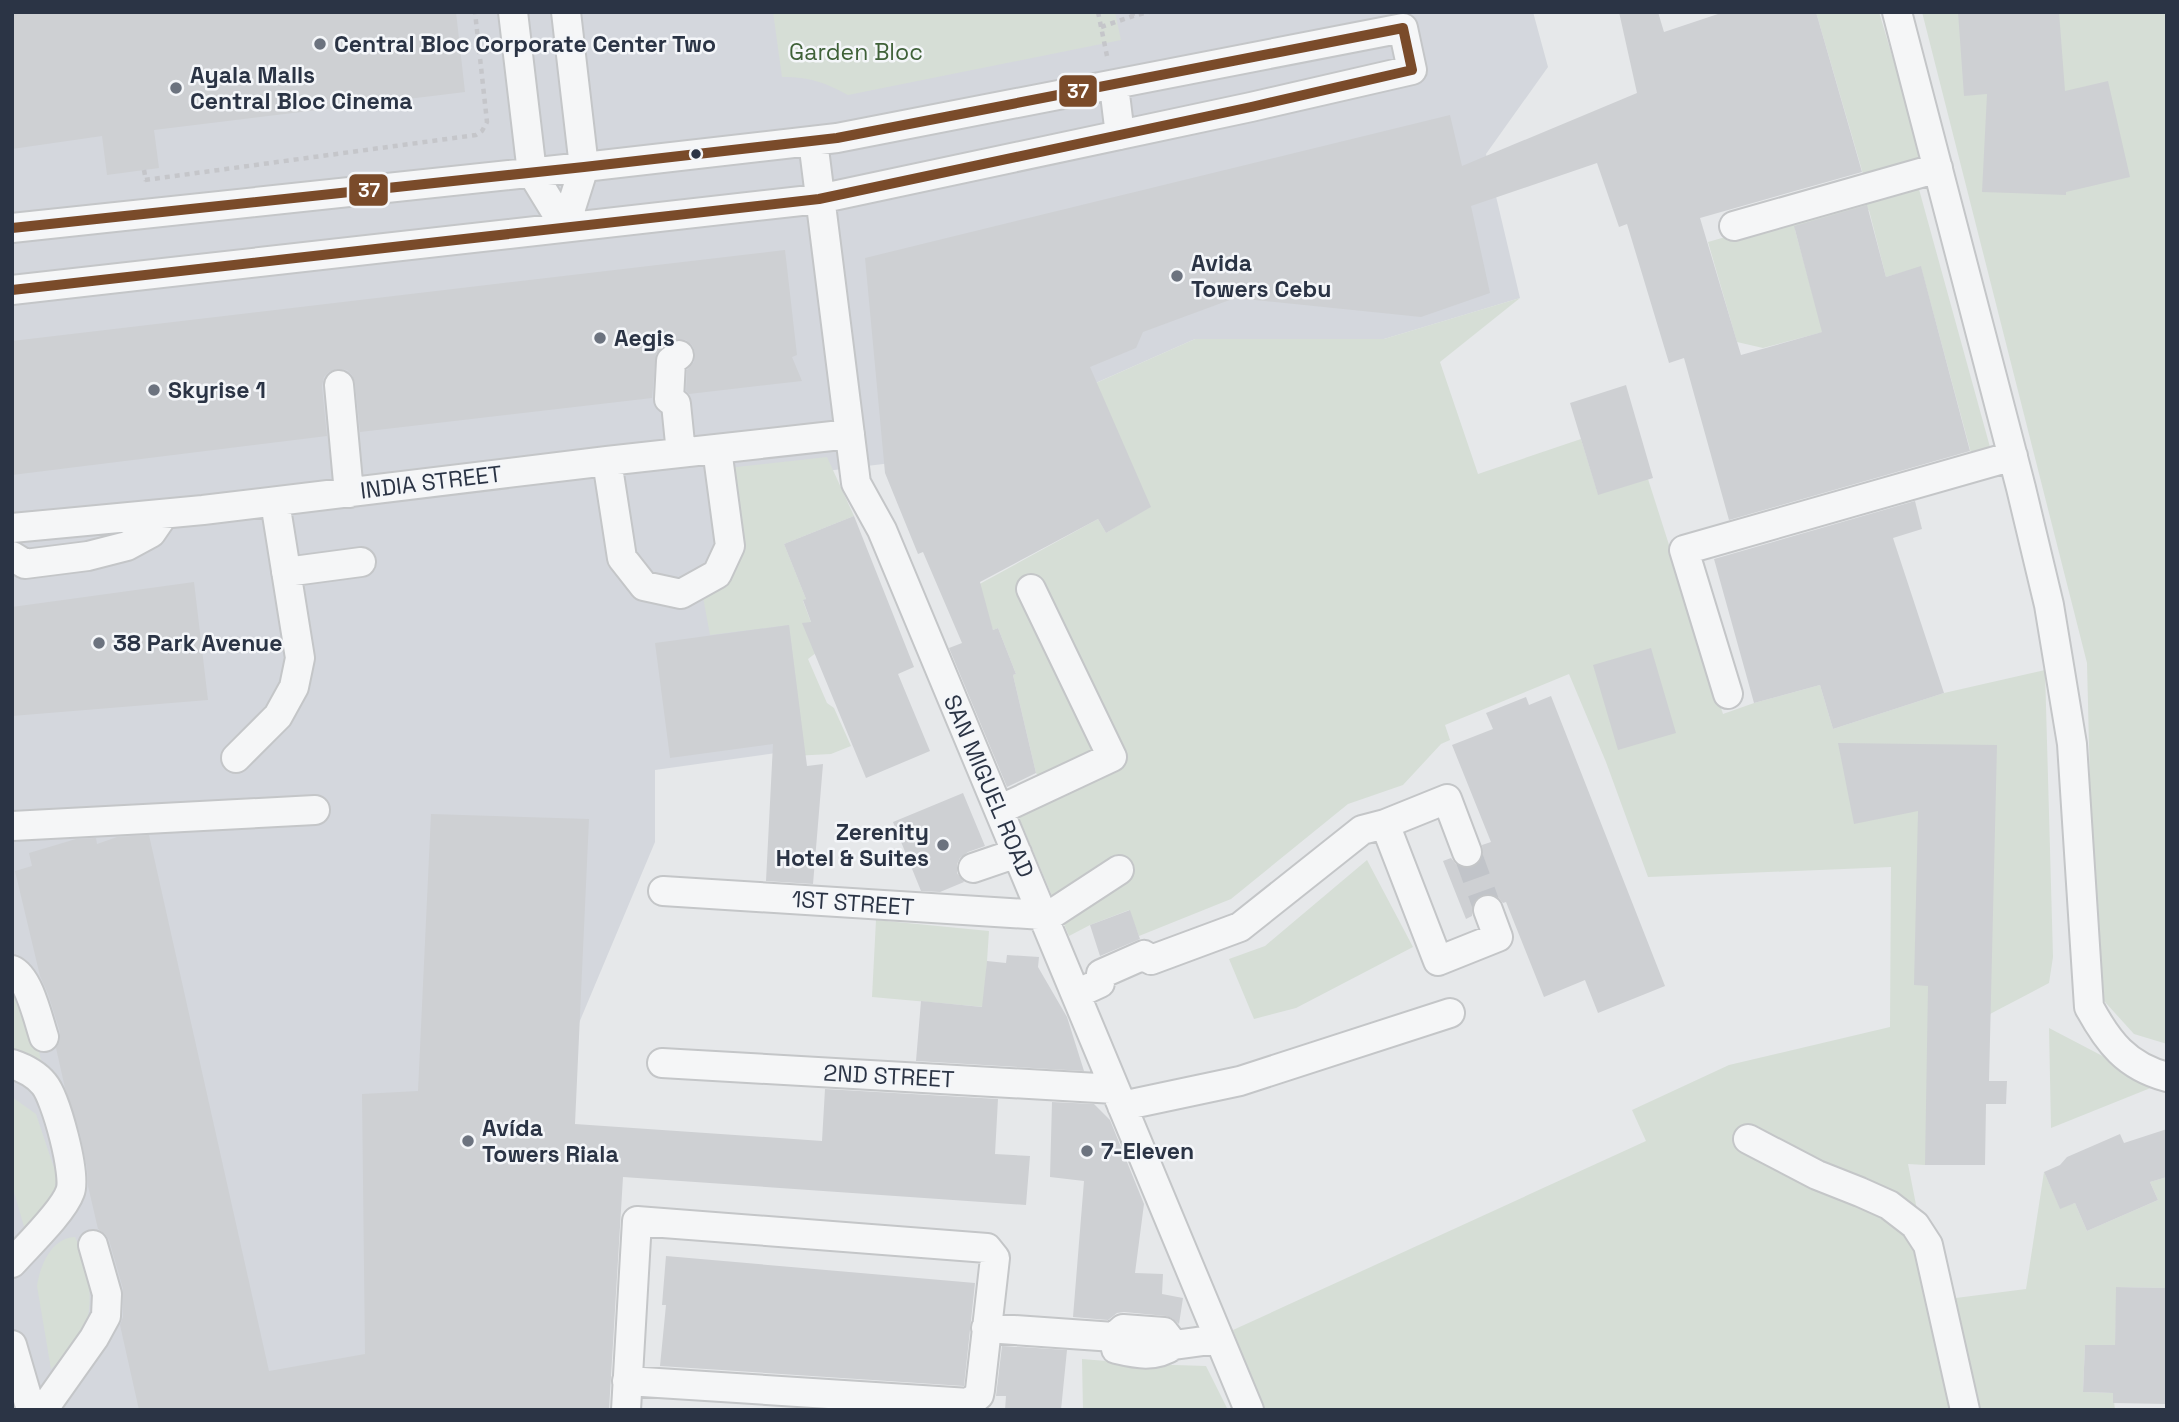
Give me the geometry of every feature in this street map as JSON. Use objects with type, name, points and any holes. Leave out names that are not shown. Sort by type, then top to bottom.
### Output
[{"type":"street","points":[[513,12],[532,173],[565,227]]},
{"type":"street","points":[[565,227],[584,167],[566,12]]},
{"type":"street","points":[[1897,12],[2013,456],[2049,605],[2072,744],[2089,1007],[2105,1036],[2128,1059],[2167,1077]]},
{"type":"street","points":[[12,228],[813,141],[1114,86],[1328,42],[1402,20],[1412,70],[819,199],[12,290]]},
{"type":"street","points":[[1328,42],[1337,88]]},
{"type":"street","points":[[1114,86],[1120,135]]},
{"type":"street","name":"SAN MIGUEL ROAD","points":[[813,141],[856,483],[882,530],[1043,917],[1088,989],[1119,1098],[1249,1410]]},
{"type":"street","points":[[1734,226],[1937,168]]},
{"type":"street","points":[[679,347],[671,361],[668,399],[680,395],[681,453]]},
{"type":"street","points":[[339,385],[349,493]]},
{"type":"street","name":"INDIA STREET","points":[[13,522],[164,514],[850,434]]},
{"type":"street","points":[[607,461],[622,558],[644,586],[681,594],[717,574],[730,546],[717,449]]},
{"type":"street","points":[[1728,694],[1684,550],[2013,456]]},
{"type":"street","points":[[236,758],[278,716],[294,687],[300,657],[275,502]]},
{"type":"street","points":[[12,556],[25,564],[88,556],[114,549],[151,533],[164,514]]},
{"type":"street","points":[[286,572],[361,562]]},
{"type":"street","points":[[999,810],[1112,757],[1031,589]]},
{"type":"street","points":[[1088,989],[1108,991],[1149,973],[1151,960],[1240,927],[1362,830],[1385,824],[1447,799],[1466,852]]},
{"type":"street","points":[[12,826],[315,810]]},
{"type":"street","points":[[1385,824],[1438,961],[1498,937],[1488,910]]},
{"type":"street","points":[[973,868],[1017,853]]},
{"type":"street","points":[[1043,917],[1119,870]]},
{"type":"street","name":"1ST STREET","points":[[663,891],[1043,917]]},
{"type":"street","points":[[12,970],[19,972],[27,987],[44,1037]]},
{"type":"street","name":"2ND STREET","points":[[662,1063],[1119,1098],[1240,1081],[1450,1013]]},
{"type":"street","points":[[12,1064],[24,1068],[43,1083],[53,1098],[72,1171],[72,1190],[63,1205],[12,1263]]},
{"type":"street","points":[[1748,1139],[1817,1175],[1889,1205],[1915,1225],[1928,1245],[1965,1410]]},
{"type":"street","points":[[626,1410],[637,1222],[987,1248],[995,1258],[979,1395],[969,1403],[628,1381]]},
{"type":"street","points":[[43,1410],[94,1338],[106,1316],[107,1294],[93,1245]]},
{"type":"street","points":[[986,1328],[1114,1338],[1123,1329],[1164,1332],[1174,1345],[1219,1339]]},
{"type":"street","points":[[12,1345],[31,1410]]},
{"type":"path","points":[[144,170],[146,182],[476,135],[482,131],[486,122],[475,12]]},
{"type":"path","points":[[1098,12],[1114,86]]},
{"type":"path","points":[[1101,27],[1132,14],[1149,12]]},
{"type":"shaded area","points":[[12,12],[1533,12],[1548,67],[1486,154],[1520,298],[1384,339],[1195,339],[924,459],[769,478],[811,748],[655,770],[655,842],[579,1023],[558,1410],[12,1410]]},
{"type":"green space","name":"Garden Bloc","points":[[773,12],[1115,12],[1121,40],[848,95],[816,81],[782,77]]},
{"type":"green space","points":[[1816,12],[1879,12],[1923,159],[1863,174]]},
{"type":"green space","points":[[1922,12],[2167,12],[2167,1044],[2134,1034],[2095,991],[2087,663]]},
{"type":"green space","points":[[1917,182],[1990,447],[1971,453],[1921,267],[1886,277],[1869,210],[1795,230],[1823,332],[1763,348],[1737,342],[1708,242]]},
{"type":"green space","points":[[1520,298],[1440,362],[1478,474],[1581,439],[1598,494],[1648,479],[1723,714],[1820,685],[1833,729],[1944,693],[2045,670],[2053,957],[2049,983],[1990,1014],[1925,1165],[1908,1164],[1919,1220],[1948,1299],[2026,1289],[2044,1172],[2060,1208],[2075,1203],[2087,1231],[2158,1200],[2150,1182],[2167,1177],[2167,1288],[2117,1287],[2115,1345],[2085,1345],[2083,1392],[2113,1393],[2115,1410],[1263,1410],[1233,1330],[1646,1141],[1632,1110],[1729,1065],[1890,1027],[1891,867],[1648,877],[1606,762],[1569,674],[1445,725],[1450,740],[1441,744],[1403,785],[1348,804],[1231,899],[1139,936],[1129,910],[1069,936],[1017,813],[1052,796],[1036,773],[1013,675],[1016,674],[998,628],[993,630],[976,586],[1098,519],[1106,533],[1150,507],[1096,383],[1195,339],[1384,339]]},
{"type":"green space","points":[[827,457],[854,516],[784,544],[806,599],[803,601],[821,649],[808,659],[827,703],[834,708],[851,746],[831,754],[773,757],[803,740],[789,625],[710,635],[703,597],[740,555],[727,468]]},
{"type":"green space","points":[[1367,860],[1413,947],[1296,1008],[1254,1019],[1229,959],[1265,946]]},
{"type":"green space","points":[[876,920],[989,931],[984,1007],[872,997]]},
{"type":"green space","points":[[12,982],[25,995],[44,1072],[12,1060]]},
{"type":"green space","points":[[2049,1028],[2158,1085],[2051,1128]]},
{"type":"green space","points":[[12,1097],[36,1114],[57,1177],[52,1202],[25,1230],[12,1185]]},
{"type":"green space","points":[[75,1237],[84,1260],[89,1287],[86,1326],[71,1350],[51,1369],[37,1286],[48,1254],[59,1242]]},
{"type":"green space","points":[[1082,1359],[1206,1366],[1228,1410],[1083,1410]]},
{"type":"building","points":[[12,12],[456,12],[465,92],[154,130],[159,168],[107,175],[102,136],[12,149]]},
{"type":"building","points":[[1619,12],[1658,12],[1664,32],[1724,12],[1816,12],[1862,172],[1700,218],[1741,355],[1822,332],[1794,226],[1867,205],[1886,277],[1921,266],[1970,451],[1729,520],[1684,358],[1669,363],[1627,224],[1619,227],[1597,163],[1471,206],[1490,293],[1421,317],[1235,298],[1143,332],[1136,348],[1090,367],[1151,507],[1106,533],[1098,519],[980,582],[993,630],[998,628],[1016,674],[1013,675],[1036,773],[1007,787],[949,648],[962,643],[923,552],[918,554],[885,473],[865,258],[1450,115],[1462,166],[1637,93]]},
{"type":"building","points":[[1958,12],[2059,12],[2065,91],[2108,81],[2130,177],[2066,192],[2066,195],[1982,192],[1987,94],[1964,96]]},
{"type":"building","points":[[785,250],[797,355],[792,357],[802,381],[689,394],[686,391],[687,370],[694,362],[695,352],[686,340],[676,339],[656,354],[652,398],[360,432],[355,383],[347,370],[337,369],[324,377],[322,386],[327,436],[12,475],[12,341]]},
{"type":"building","points":[[1626,385],[1653,478],[1598,495],[1570,403]]},
{"type":"building","points":[[1915,501],[1922,529],[1893,538],[1944,693],[1833,729],[1820,685],[1754,703],[1714,559]]},
{"type":"building","points":[[854,516],[914,667],[898,674],[930,751],[866,778],[802,623],[811,622],[803,600],[806,599],[784,544]]},
{"type":"building","name":"38 Park Avenue","points":[[194,582],[208,700],[12,716],[12,607]]},
{"type":"building","points":[[789,625],[807,766],[823,764],[813,884],[766,881],[773,744],[670,758],[655,643]]},
{"type":"building","points":[[1651,648],[1676,733],[1618,750],[1593,665]]},
{"type":"building","points":[[1551,696],[1665,986],[1598,1013],[1585,980],[1544,997],[1506,902],[1503,903],[1491,894],[1482,895],[1472,907],[1472,916],[1466,919],[1443,861],[1451,858],[1464,868],[1473,867],[1483,855],[1482,845],[1491,842],[1452,745],[1493,729],[1486,713],[1526,697],[1529,705]]},
{"type":"building","points":[[1838,743],[1997,745],[1989,1081],[2007,1081],[2006,1104],[1986,1104],[1985,1165],[1925,1165],[1928,986],[1914,985],[1918,811],[1854,824]]},
{"type":"building","name":"Zerenity Hotel & Suites","points":[[963,793],[985,846],[960,858],[957,873],[964,882],[940,892],[921,891],[893,822]]},
{"type":"building","name":"Avída Towers Riala","points":[[431,814],[589,819],[575,1124],[822,1141],[825,1089],[998,1099],[995,1154],[1030,1156],[1026,1205],[623,1177],[609,1410],[139,1410],[120,1325],[123,1317],[123,1289],[109,1240],[98,1229],[80,1134],[56,1048],[60,1041],[60,1032],[40,976],[15,871],[32,866],[29,853],[76,839],[96,838],[97,844],[117,837],[149,835],[269,1371],[365,1354],[362,1094],[418,1091]]},
{"type":"building","points":[[1130,910],[1140,939],[1100,956],[1090,925]]},
{"type":"building","points":[[1007,955],[1039,957],[1038,967],[1067,1017],[1084,1071],[916,1061],[921,1001],[982,1007],[987,961],[1006,963]]},
{"type":"building","points":[[1052,1102],[1094,1104],[1110,1120],[1144,1204],[1135,1273],[1163,1274],[1162,1294],[1183,1298],[1179,1324],[1166,1316],[1124,1312],[1117,1313],[1108,1320],[1073,1317],[1084,1181],[1050,1177]]},
{"type":"building","points":[[2167,1129],[2167,1177],[2150,1182],[2158,1200],[2087,1231],[2075,1203],[2060,1209],[2044,1172],[2060,1165],[2067,1157],[2120,1134],[2124,1143]]},
{"type":"building","points":[[666,1256],[975,1283],[964,1386],[660,1366],[666,1305],[662,1305]]},
{"type":"building","points":[[2116,1287],[2167,1288],[2167,1404],[2113,1403],[2113,1393],[2083,1392],[2085,1345],[2115,1345]]},
{"type":"building","points":[[1002,1346],[1067,1350],[1061,1410],[1005,1410],[1006,1396],[996,1396]]},
{"type":"tunnel","points":[[1467,852],[1488,910]]},
{"type":"transit line","name":"37","points":[[12,228],[837,138],[1403,28],[1412,70],[819,199],[12,290]]},
{"type":"place","name":"Central Bloc Corporate Center Two","points":[[320,44]]},
{"type":"place","name":"Ayala Malls Central Bloc Cinema","points":[[176,88]]},
{"type":"place","name":"Avida Towers Cebu","points":[[1177,276]]},
{"type":"place","name":"Aegis","points":[[600,338]]},
{"type":"place","name":"Skyrise 1","points":[[154,390]]},
{"type":"place","name":"38 Park Avenue","points":[[99,643]]},
{"type":"place","name":"Zerenity Hotel & Suites","points":[[943,845]]},
{"type":"place","name":"Avída Towers Riala","points":[[468,1141]]},
{"type":"place","name":"7-Eleven","points":[[1087,1151]]}]
